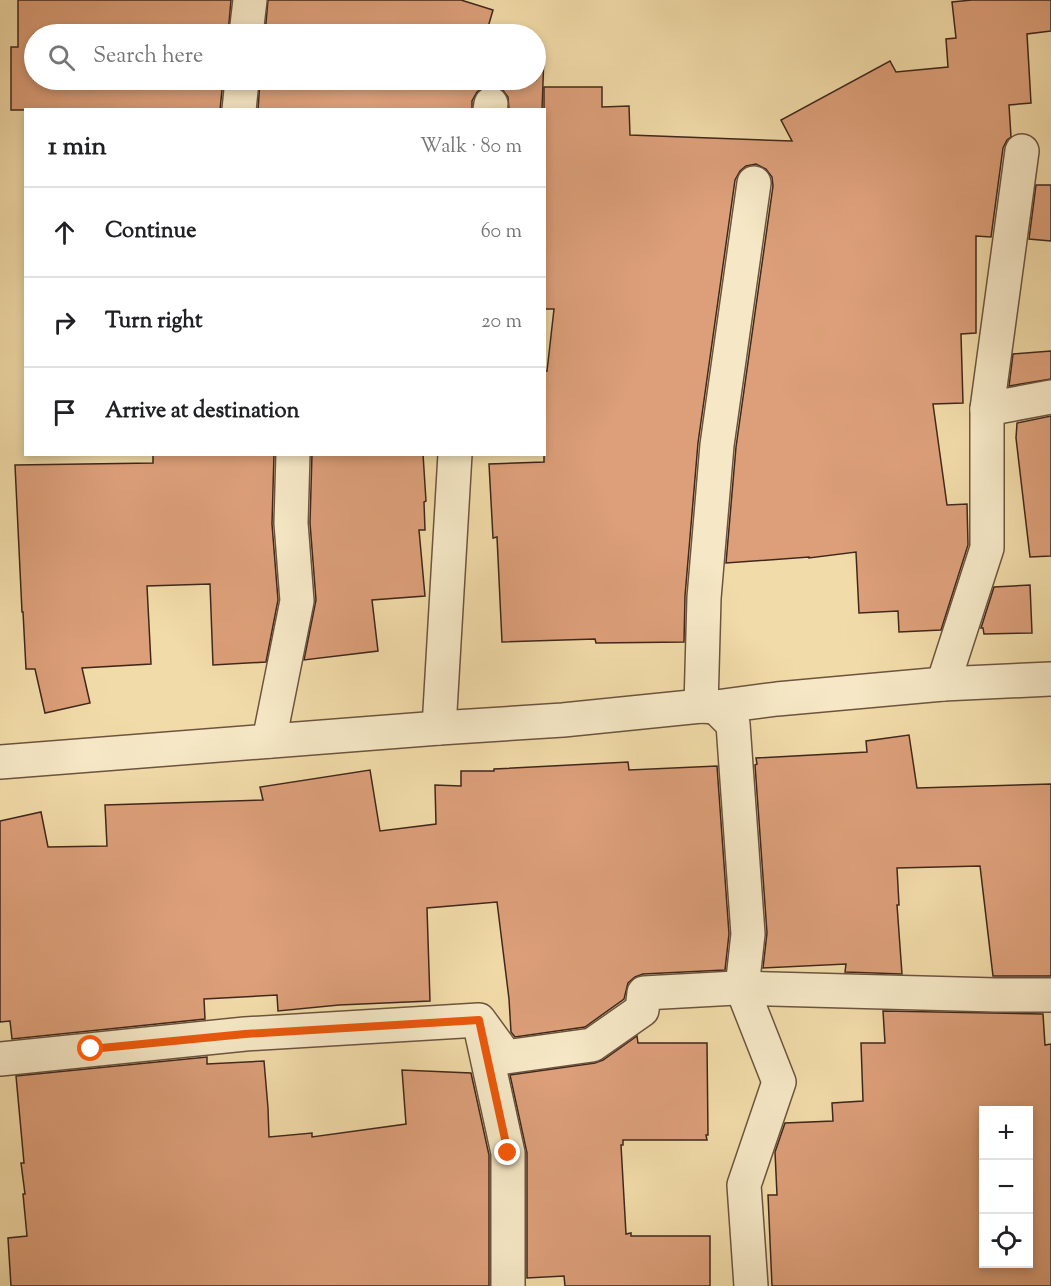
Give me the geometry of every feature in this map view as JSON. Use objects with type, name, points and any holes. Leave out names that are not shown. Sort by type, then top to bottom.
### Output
[{"type":"street","points":[[247,24],[250,0]]},
{"type":"street","points":[[239,108],[241,90]]},
{"type":"street","points":[[943,684],[987,548],[987,409],[1022,151]]},
{"type":"street","points":[[708,706],[704,598],[717,445],[754,183]]},
{"type":"street","points":[[987,409],[1051,397]]},
{"type":"street","points":[[269,741],[297,601],[291,523],[293,456]]},
{"type":"street","points":[[439,728],[455,456]]},
{"type":"street","points":[[0,762],[563,720],[943,684],[1051,679]]},
{"type":"street","points":[[708,706],[734,724],[748,934],[742,988],[779,1082],[744,1185],[751,1286]]},
{"type":"street","points":[[479,1020],[506,1057],[592,1045],[642,1010],[644,993],[742,988],[1051,995]]},
{"type":"street","points":[[0,1059],[245,1034],[479,1020]]},
{"type":"street","points":[[479,1020],[508,1153],[508,1286]]},
{"type":"building","points":[[18,0],[231,0],[229,24],[24,24],[24,90],[222,90],[220,108],[24,108],[24,110],[11,110],[11,47],[18,47]]},
{"type":"building","points":[[268,0],[461,0],[493,10],[489,24],[266,24]]},
{"type":"building","points":[[1051,0],[1051,31],[1027,34],[1031,103],[1009,105],[1011,137],[1003,148],[991,237],[976,236],[976,333],[961,334],[963,403],[933,404],[947,505],[967,504],[968,545],[941,630],[899,632],[898,611],[859,613],[856,552],[809,558],[726,563],[736,447],[773,186],[772,177],[766,169],[756,164],[746,166],[735,180],[698,443],[685,596],[684,642],[596,643],[595,639],[502,642],[497,537],[493,538],[489,464],[544,462],[544,456],[546,456],[546,371],[554,309],[546,309],[546,108],[544,108],[544,90],[546,87],[602,87],[602,107],[629,106],[630,135],[792,141],[781,120],[890,61],[896,72],[948,67],[946,39],[956,38],[952,2]]},
{"type":"building","points":[[259,90],[480,90],[472,101],[472,108],[258,108]]},
{"type":"building","points":[[503,90],[543,90],[542,108],[509,108],[508,97]]},
{"type":"building","points":[[1036,185],[1051,185],[1051,241],[1029,239]]},
{"type":"building","points":[[1051,351],[1051,379],[1009,386],[1013,354]]},
{"type":"building","points":[[1051,416],[1051,556],[1030,557],[1016,438],[1017,423]]},
{"type":"building","points":[[153,456],[274,456],[272,524],[278,600],[266,662],[213,665],[210,584],[147,586],[151,664],[82,668],[90,703],[45,713],[35,669],[26,669],[15,465],[153,463]]},
{"type":"building","points":[[312,456],[423,456],[425,530],[419,530],[425,596],[372,600],[378,651],[304,660],[316,600],[310,523]]},
{"type":"building","points":[[1030,585],[1032,633],[984,634],[981,628],[994,587]]},
{"type":"building","points":[[909,735],[917,788],[1051,784],[1051,976],[993,976],[980,866],[897,868],[902,974],[845,972],[846,964],[763,968],[767,933],[756,758],[867,752],[866,741]]},
{"type":"building","points":[[628,762],[629,770],[717,766],[729,934],[725,970],[643,974],[628,983],[624,999],[585,1027],[515,1037],[511,1032],[497,902],[427,908],[430,1001],[339,1005],[278,1011],[277,995],[204,999],[205,1019],[12,1039],[10,1021],[0,1022],[0,821],[41,812],[48,847],[107,846],[105,805],[263,800],[260,787],[370,770],[380,831],[436,824],[435,785],[461,786],[461,771]]},
{"type":"building","points":[[883,1011],[1043,1014],[1045,1045],[1051,1044],[1051,1286],[772,1286],[768,1195],[777,1195],[775,1152],[785,1123],[833,1121],[832,1103],[863,1101],[861,1043],[885,1043]]},
{"type":"building","points":[[637,1036],[638,1043],[707,1043],[708,1135],[706,1135],[707,1140],[623,1140],[623,1145],[621,1145],[626,1234],[631,1233],[631,1236],[710,1236],[710,1286],[565,1286],[564,1276],[527,1278],[527,1153],[510,1075],[595,1063],[603,1060]]},
{"type":"building","points":[[207,1057],[207,1064],[264,1061],[269,1137],[312,1133],[312,1137],[406,1124],[402,1070],[471,1073],[489,1155],[489,1286],[11,1286],[8,1238],[27,1236],[21,1163],[24,1163],[16,1076]]},
{"type":"route","points":[[91,1049],[245,1034],[479,1020],[508,1153]]}]
